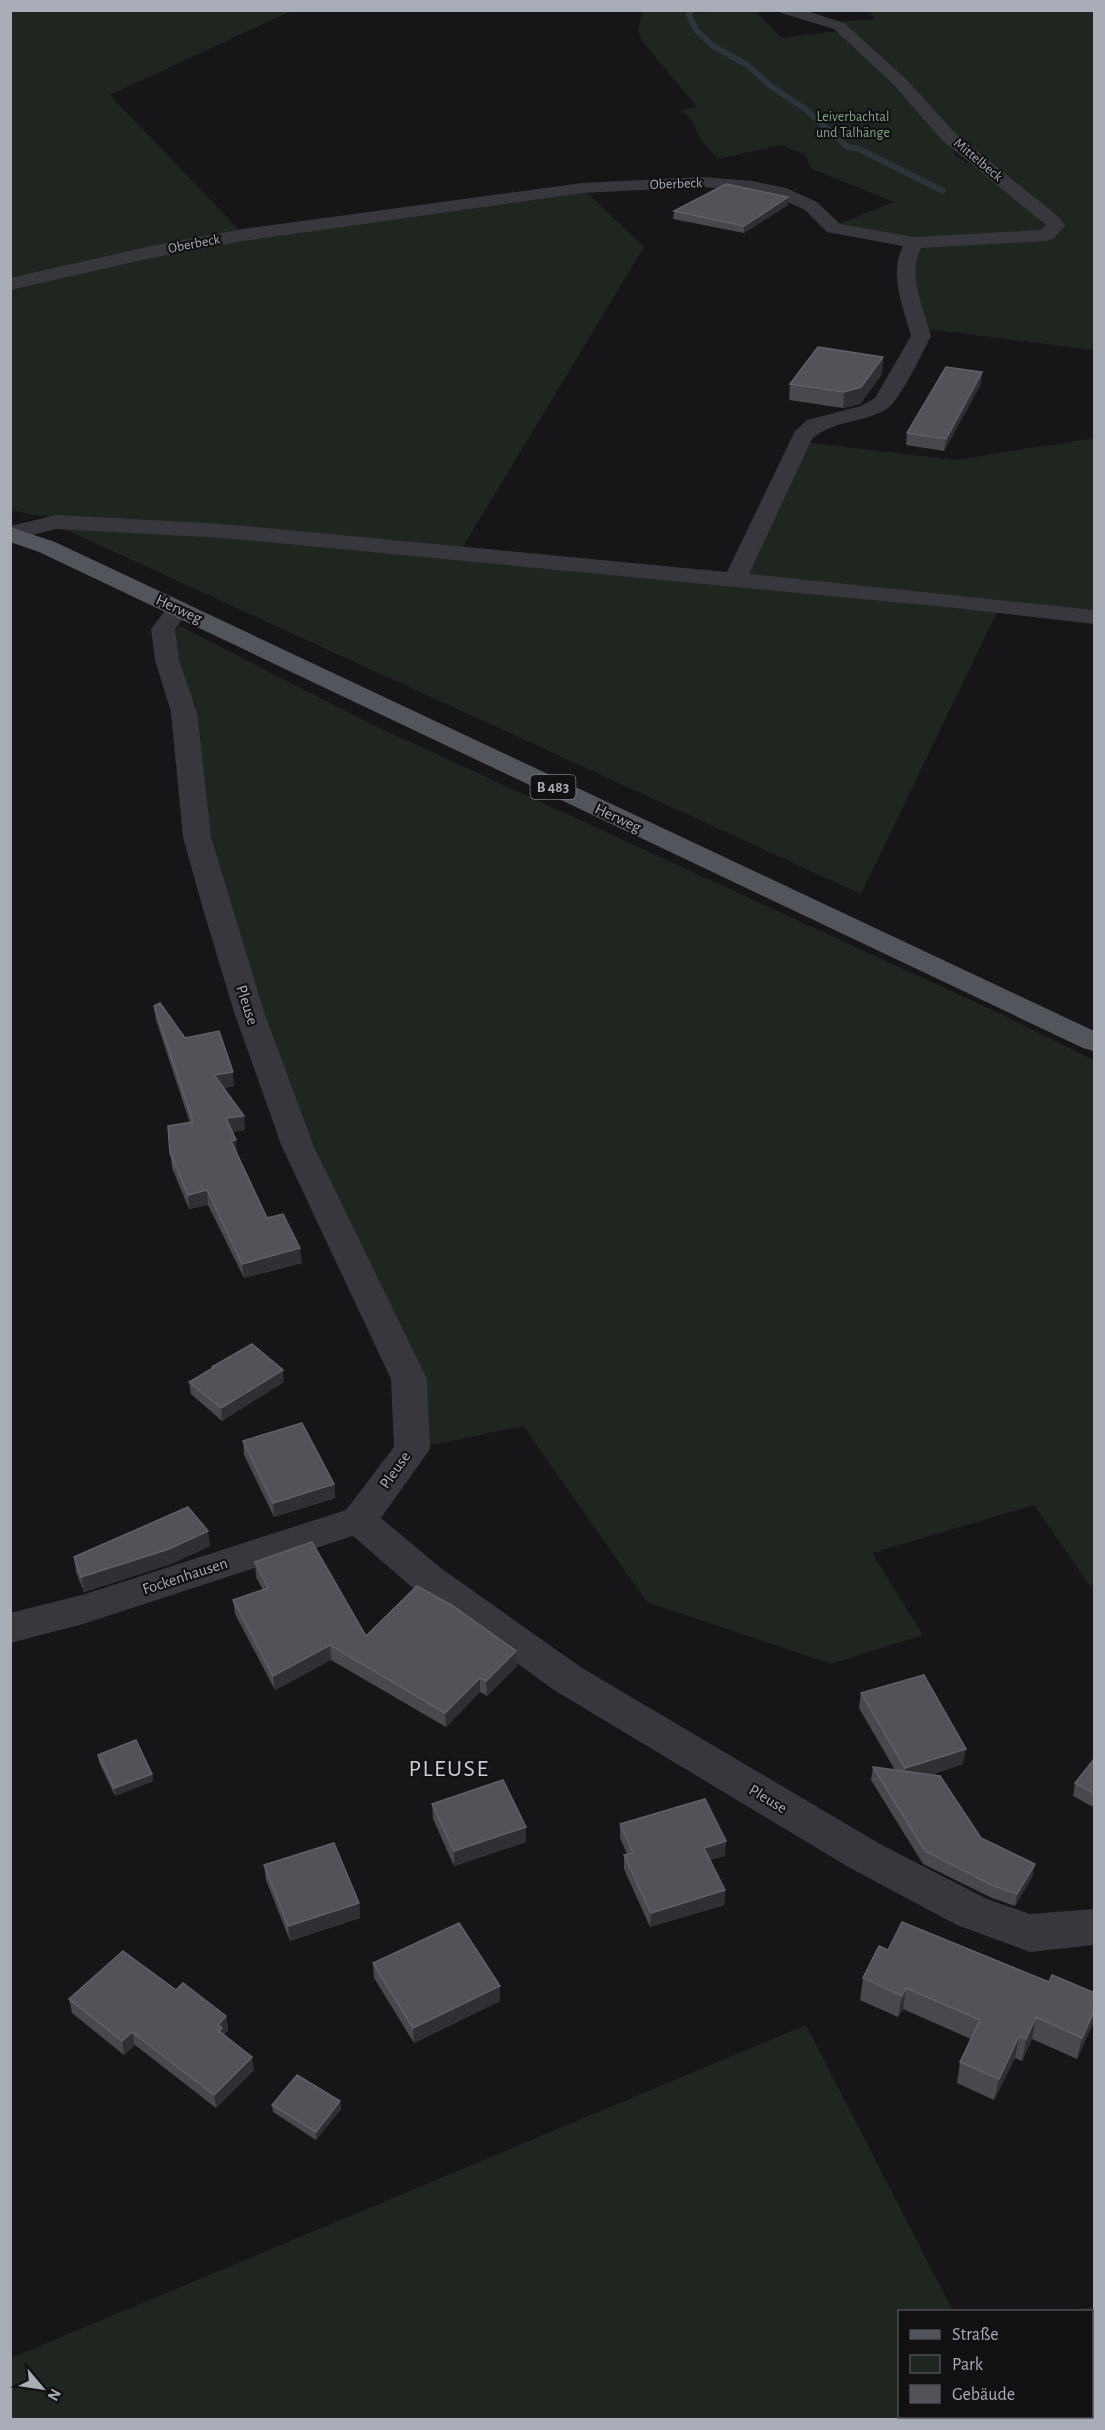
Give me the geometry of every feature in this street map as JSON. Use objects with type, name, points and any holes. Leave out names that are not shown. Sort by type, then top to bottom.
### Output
[{"type":"main road","name":"Herweg","points":[[10,533],[47,547],[179,608],[1095,1042]]},
{"type":"street","name":"Mittelbeck","points":[[786,10],[839,26],[900,82],[949,137],[1056,226],[1046,235],[914,243]]},
{"type":"street","name":"Oberbeck","points":[[10,284],[243,235],[582,188],[703,182],[752,186],[780,192],[811,206],[834,228],[914,243]]},
{"type":"street","points":[[734,581],[802,436],[815,425],[868,410],[883,402],[921,336],[905,267],[907,253],[914,243]]},
{"type":"street","points":[[10,533],[57,522],[194,529],[1010,606],[1095,617]]},
{"type":"street","name":"Pleuse","points":[[179,608],[163,629],[167,660],[184,712],[197,837],[217,909],[249,1012],[298,1147],[408,1379],[412,1449],[359,1520],[428,1579],[568,1679],[865,1856],[972,1912],[1030,1933],[1095,1927]]},
{"type":"street","name":"Fockenhausen","points":[[10,1628],[83,1609],[359,1520]]},
{"type":"green space","name":"Leiverbachtal und Talhänge","points":[[692,10],[694,13],[754,10],[782,38],[839,31],[897,83],[950,145],[956,156],[1007,188],[1052,233],[1058,229],[952,137],[835,22],[875,19],[868,10],[1094,11],[1094,350],[928,329],[915,299],[907,241],[839,224],[894,202],[812,169],[805,155],[782,145],[718,159],[700,139],[692,121],[682,110],[697,107],[642,41],[638,29],[643,11]]},
{"type":"green space","points":[[10,11],[291,11],[110,95],[243,234],[11,282]]},
{"type":"green space","points":[[584,190],[644,247],[461,550],[33,515],[11,510],[10,285],[156,252]]},
{"type":"green space","points":[[1094,438],[1094,615],[974,599],[744,576],[804,442],[955,460]]},
{"type":"green space","points":[[62,528],[191,532],[999,608],[861,894]]},
{"type":"green space","points":[[180,626],[369,723],[999,1013],[1094,1060],[1094,1585],[1090,1586],[1034,1505],[872,1553],[923,1635],[831,1664],[647,1602],[523,1426],[418,1448],[303,1145],[222,907],[195,750],[196,706],[174,659],[174,632]]},
{"type":"green space","points":[[806,2025],[952,2310],[898,2310],[898,2418],[1093,2418],[1093,2310],[1072,2310],[1094,2307],[1094,2419],[11,2419],[11,2358]]},
{"type":"building","points":[[726,184],[788,197],[744,226],[674,211]]},
{"type":"building","points":[[818,347],[883,357],[861,387],[844,392],[790,384]]},
{"type":"building","points":[[946,367],[982,372],[946,439],[907,433]]},
{"type":"building","points":[[160,1003],[185,1038],[219,1031],[233,1072],[214,1075],[244,1116],[226,1118],[236,1140],[231,1141],[267,1218],[283,1214],[300,1248],[242,1264],[207,1190],[188,1195],[170,1153],[168,1126],[193,1122],[154,1006]]},
{"type":"building","points":[[252,1344],[283,1370],[221,1408],[189,1382],[212,1367]]},
{"type":"building","points":[[302,1423],[334,1484],[273,1503],[243,1441]]},
{"type":"building","points":[[188,1507],[208,1531],[169,1549],[81,1577],[74,1557]]},
{"type":"building","points":[[312,1542],[366,1636],[417,1586],[453,1606],[516,1651],[486,1681],[480,1678],[445,1713],[330,1645],[273,1676],[233,1600],[268,1588],[255,1562]]},
{"type":"building","points":[[924,1675],[966,1749],[905,1768],[861,1693]]},
{"type":"building","points":[[136,1740],[152,1774],[114,1788],[98,1755]]},
{"type":"building","points":[[1095,1758],[1095,1794],[1075,1783]]},
{"type":"building","points":[[873,1767],[940,1776],[981,1838],[1035,1864],[1017,1894],[994,1886],[925,1851]]},
{"type":"building","points":[[503,1780],[526,1827],[454,1851],[432,1804]]},
{"type":"building","points":[[705,1799],[726,1841],[704,1848],[725,1890],[651,1913],[624,1855],[633,1853],[620,1824]]},
{"type":"building","points":[[334,1843],[359,1903],[288,1926],[264,1865]]},
{"type":"building","points":[[902,1922],[1049,1982],[1052,1975],[1095,1993],[1095,2009],[1082,2038],[1036,2017],[1026,2039],[1019,2036],[999,2079],[960,2062],[980,2020],[906,1988],[902,1996],[863,1978],[879,1946],[888,1950]]},
{"type":"building","points":[[459,1923],[500,1986],[413,2028],[373,1963]]},
{"type":"building","points":[[123,1951],[176,1990],[183,1983],[226,2016],[218,2025],[222,2028],[219,2031],[252,2057],[214,2095],[132,2032],[122,2041],[69,1999]]},
{"type":"building","points":[[297,2075],[340,2101],[316,2132],[272,2105]]},
{"type":"waterway","points":[[691,10],[689,15],[696,30],[713,46],[746,64],[772,87],[804,108],[848,147],[859,149],[943,191]]},
{"type":"district","name":"PLEUSE","points":[[449,1769]]}]
